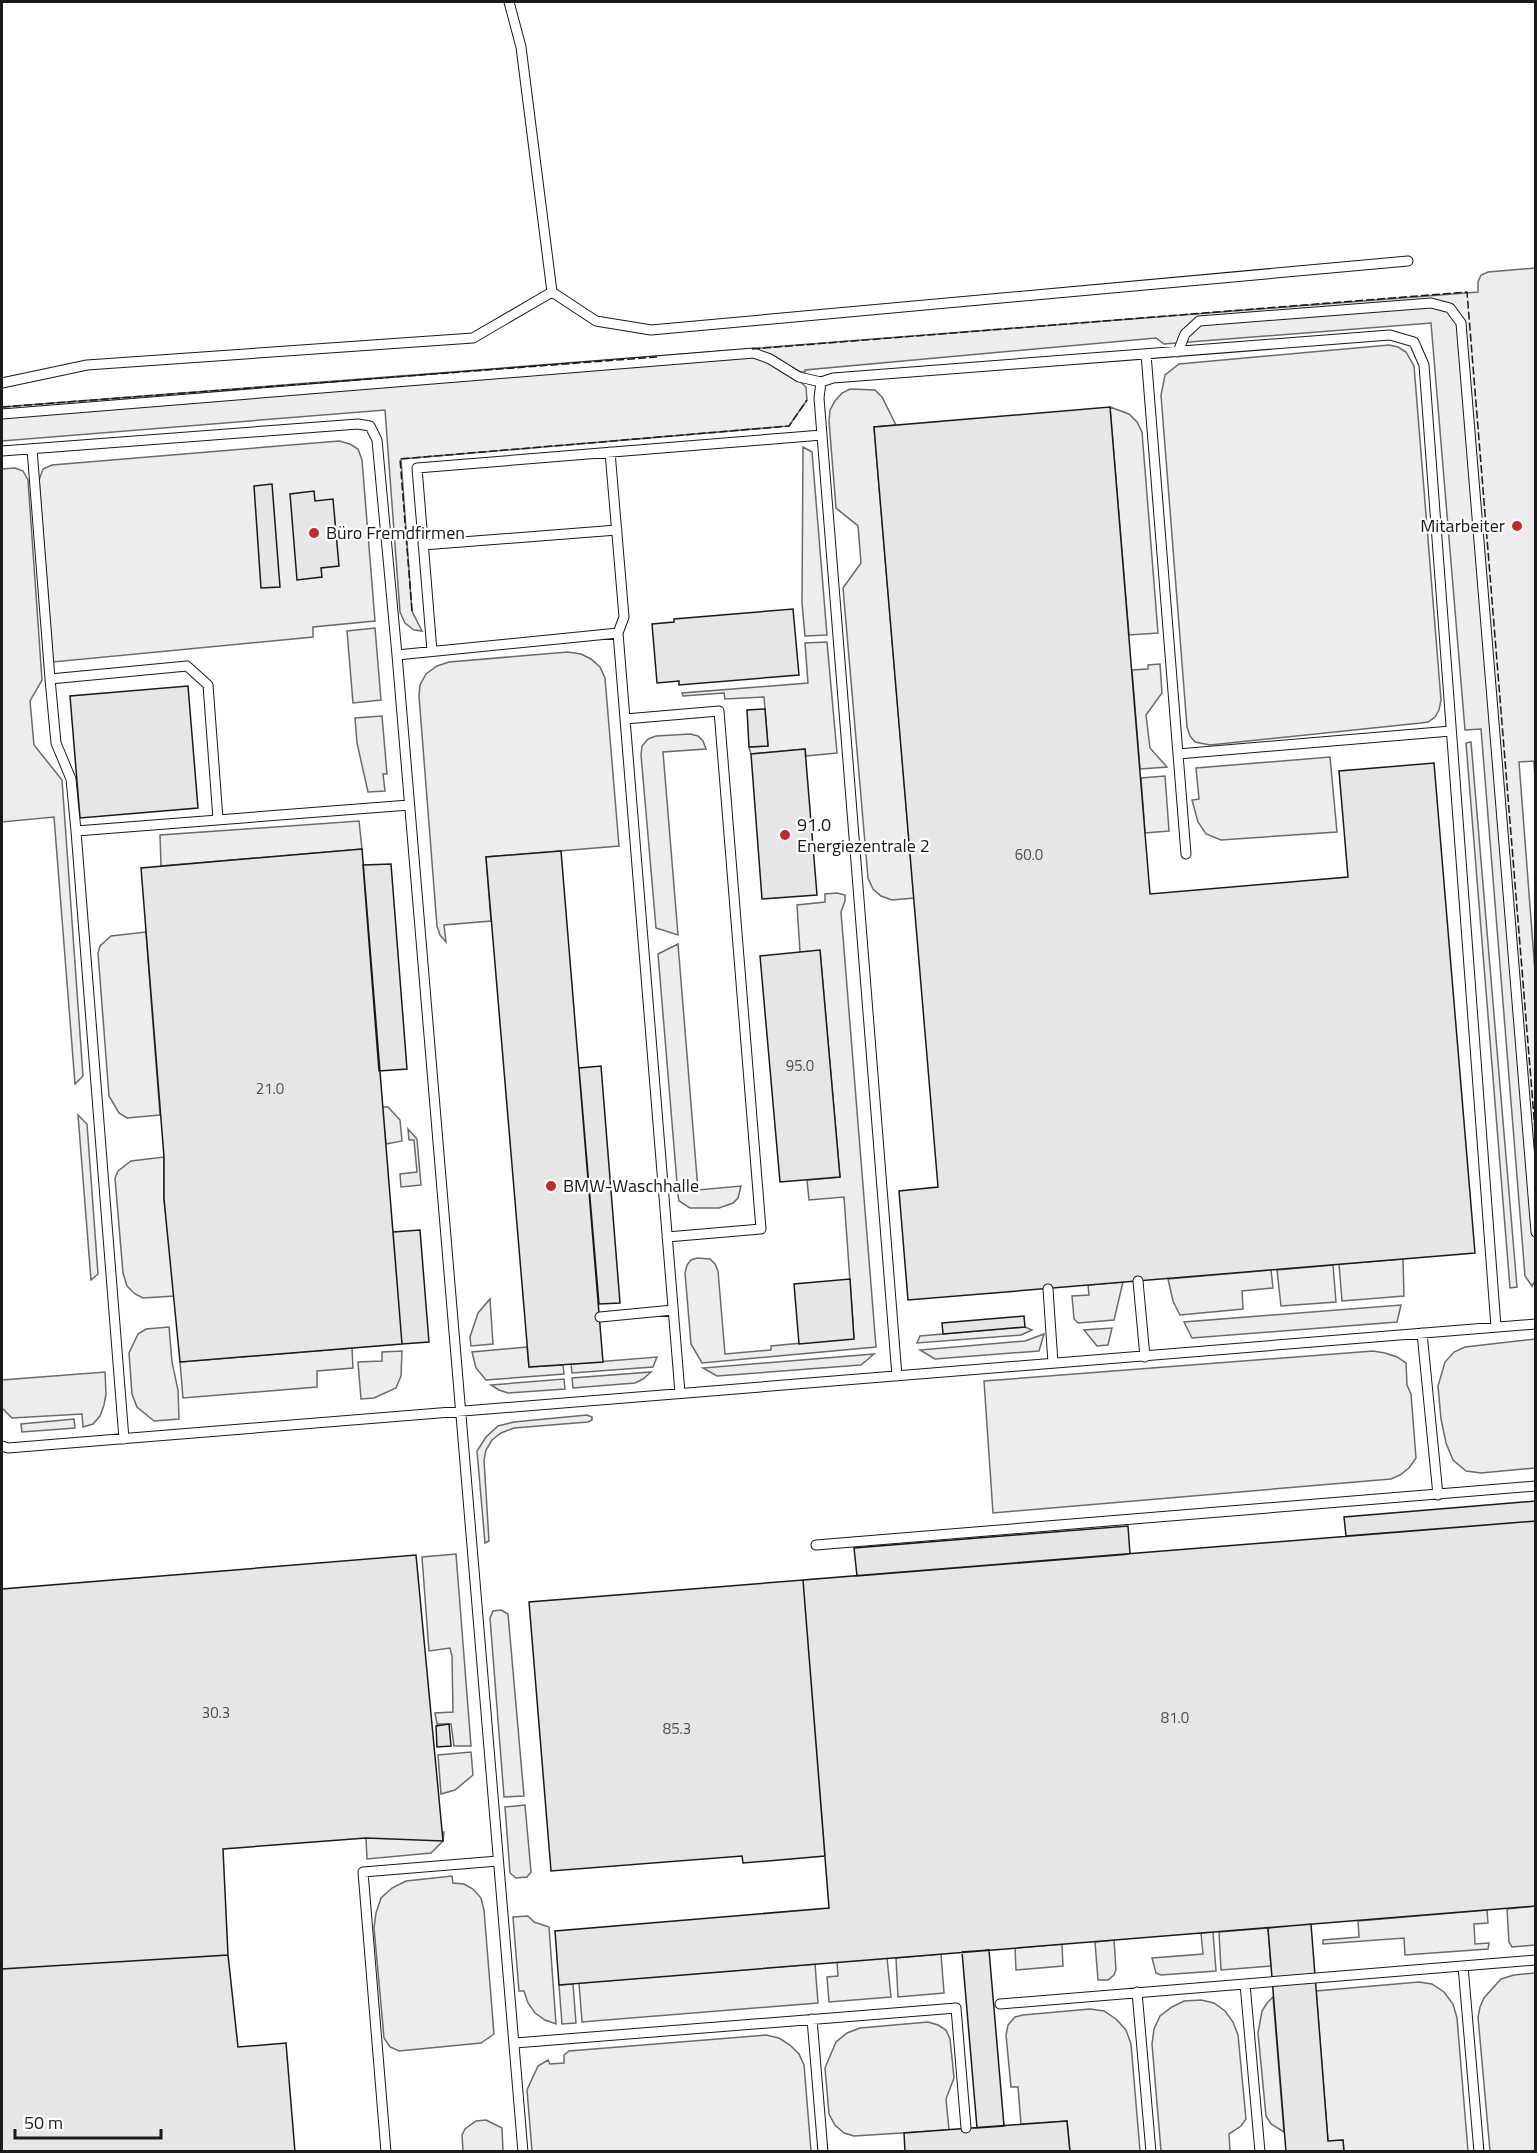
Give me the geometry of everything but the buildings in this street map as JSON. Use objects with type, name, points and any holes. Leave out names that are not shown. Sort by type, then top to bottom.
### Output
[{"type":"lane","points":[[509,2],[521,47],[552,292],[596,321],[651,330],[1408,261]]},
{"type":"lane","points":[[2,383],[87,365],[473,338],[552,292]]},
{"type":"lane","points":[[1178,352],[1185,334],[1199,321],[1431,303],[1450,308],[1461,323],[1536,1232]]},
{"type":"lane","points":[[2,414],[754,353],[770,359],[800,377],[821,382],[833,378],[1390,335],[1414,342],[1424,365],[1496,1327]]},
{"type":"lane","points":[[1146,354],[1186,854]]},
{"type":"lane","points":[[821,382],[819,398],[897,1376]]},
{"type":"lane","points":[[2,451],[347,425],[370,426],[377,440],[523,2151]]},
{"type":"lane","points":[[432,651],[417,468],[822,435]]},
{"type":"lane","points":[[32,449],[56,743],[71,779],[76,831],[124,1439]]},
{"type":"lane","points":[[610,452],[624,617],[618,633],[680,1393]]},
{"type":"lane","points":[[423,545],[616,530]]},
{"type":"lane","points":[[397,655],[618,633]]},
{"type":"lane","points":[[50,679],[187,666],[208,685],[218,819]]},
{"type":"lane","points":[[625,719],[718,711],[720,723],[761,1229],[667,1237]]},
{"type":"lane","points":[[1178,754],[1451,731]]},
{"type":"lane","points":[[76,831],[409,805]]},
{"type":"lane","points":[[1138,1281],[1145,1357]]},
{"type":"lane","points":[[1048,1288],[1053,1362]]},
{"type":"lane","points":[[600,1317],[674,1310]]},
{"type":"lane","points":[[2,1446],[8,1448],[124,1439],[1053,1362],[1145,1357],[1536,1323]]},
{"type":"lane","points":[[1422,1333],[1438,1495]]},
{"type":"lane","points":[[816,1545],[1536,1486]]},
{"type":"lane","points":[[386,2151],[363,1872],[498,1861]]},
{"type":"lane","points":[[1000,2004],[1536,1960]]},
{"type":"lane","points":[[1463,1966],[1479,2151]]},
{"type":"lane","points":[[1245,1984],[1260,2151]]},
{"type":"lane","points":[[1137,1992],[1150,2151]]},
{"type":"lane","points":[[515,2043],[956,2008],[966,2128]]},
{"type":"lane","points":[[812,2019],[823,2151]]},
{"type":"shaded area","points":[[1535,268],[1535,780],[1534,761],[1519,762],[1536,985],[1535,1281],[1532,1286],[1525,1276],[1481,729],[1465,730],[1431,323],[1164,344],[1156,338],[805,370],[805,372],[800,372],[772,357],[806,387],[807,400],[789,426],[401,459],[412,611],[422,631],[414,630],[405,623],[400,612],[385,410],[2,441],[2,407],[1478,292],[1481,275],[1488,272]]},
{"type":"shaded area","points":[[1389,345],[1406,352],[1414,366],[1441,700],[1439,710],[1435,717],[1428,722],[1421,723],[1210,745],[1195,742],[1187,727],[1161,395],[1165,375],[1179,364]]},
{"type":"shaded area","points":[[850,389],[875,390],[882,397],[896,425],[874,427],[914,898],[892,900],[881,896],[873,889],[868,878],[843,588],[861,563],[858,526],[836,508],[829,421],[830,410],[835,401],[842,393]]},
{"type":"shaded area","points":[[1110,407],[1129,414],[1137,422],[1142,432],[1158,633],[1129,635]]},
{"type":"shaded area","points":[[339,441],[358,449],[362,460],[375,621],[313,627],[313,637],[53,662],[39,480],[43,469],[52,465]]},
{"type":"shaded area","points":[[803,447],[812,452],[827,635],[805,636],[802,603]]},
{"type":"shaded area","points":[[15,468],[23,471],[28,480],[42,680],[30,701],[34,745],[62,780],[83,1076],[75,1084],[54,817],[2,822],[2,469]]},
{"type":"shaded area","points":[[375,628],[381,700],[353,703],[347,631]]},
{"type":"shaded area","points":[[827,642],[837,753],[806,756],[805,749],[751,754],[749,747],[768,746],[764,697],[725,699],[724,693],[683,696],[682,693],[808,683],[805,643]]},
{"type":"shaded area","points":[[568,652],[581,654],[591,659],[600,667],[605,678],[619,846],[486,857],[491,921],[444,925],[446,942],[437,926],[420,685],[426,674],[437,666],[449,662]]},
{"type":"shaded area","points":[[1160,664],[1162,693],[1146,715],[1150,748],[1167,767],[1140,769],[1132,670],[1148,669],[1148,665]]},
{"type":"shaded area","points":[[382,716],[387,774],[383,774],[385,791],[368,792],[357,743],[355,718]]},
{"type":"shaded area","points":[[690,734],[698,736],[706,749],[663,752],[678,935],[656,928],[641,755],[642,746],[648,739],[656,736]]},
{"type":"shaded area","points":[[1471,742],[1517,1287],[1510,1288],[1466,743]]},
{"type":"shaded area","points":[[1330,757],[1337,832],[1221,840],[1206,834],[1198,822],[1192,800],[1199,799],[1196,768]]},
{"type":"shaded area","points":[[1165,776],[1169,831],[1145,833],[1141,778]]},
{"type":"shaded area","points":[[359,821],[362,849],[161,866],[160,835]]},
{"type":"shaded area","points":[[825,894],[845,895],[841,912],[876,1347],[702,1363],[691,1344],[685,1273],[691,1260],[697,1258],[710,1259],[718,1271],[725,1354],[771,1350],[771,1346],[854,1338],[844,1197],[809,1200],[807,1180],[840,1177],[820,951],[800,952],[797,905],[825,902]]},
{"type":"shaded area","points":[[146,932],[160,1115],[127,1118],[119,1113],[109,1096],[98,953],[100,946],[111,936]]},
{"type":"shaded area","points":[[678,944],[698,1190],[741,1186],[738,1198],[733,1203],[719,1208],[690,1208],[679,1201],[678,1195],[658,954]]},
{"type":"shaded area","points":[[382,1107],[388,1107],[400,1120],[402,1141],[386,1144]]},
{"type":"shaded area","points":[[78,1115],[87,1124],[98,1274],[91,1280]]},
{"type":"shaded area","points":[[408,1129],[417,1139],[421,1185],[401,1187],[400,1174],[417,1172],[414,1140],[409,1140]]},
{"type":"shaded area","points":[[164,1157],[164,1199],[175,1296],[143,1298],[127,1286],[123,1273],[115,1178],[118,1171],[131,1161]]},
{"type":"shaded area","points":[[1403,1259],[1404,1296],[1342,1301],[1339,1264]]},
{"type":"shaded area","points":[[1333,1265],[1336,1302],[1281,1306],[1277,1270]]},
{"type":"shaded area","points":[[1271,1270],[1273,1288],[1242,1291],[1243,1309],[1180,1315],[1173,1301],[1168,1279]]},
{"type":"shaded area","points":[[1123,1282],[1114,1320],[1078,1323],[1074,1319],[1072,1296],[1089,1295],[1088,1285]]},
{"type":"shaded area","points":[[490,1299],[493,1344],[471,1346],[470,1337],[478,1313]]},
{"type":"shaded area","points":[[1401,1305],[1397,1322],[1192,1338],[1184,1322]]},
{"type":"shaded area","points":[[169,1327],[172,1362],[178,1390],[179,1419],[154,1421],[137,1407],[132,1394],[129,1353],[138,1334],[146,1329]]},
{"type":"shaded area","points":[[1025,1327],[1032,1330],[1021,1335],[917,1343],[920,1336]]},
{"type":"shaded area","points":[[1112,1328],[1108,1345],[1097,1346],[1084,1330]]},
{"type":"shaded area","points":[[1044,1334],[1039,1351],[935,1359],[920,1350],[1025,1341]]},
{"type":"shaded area","points":[[1535,1339],[1535,1468],[1481,1473],[1466,1471],[1453,1460],[1446,1443],[1441,1419],[1438,1386],[1445,1362],[1454,1352],[1465,1347]]},
{"type":"shaded area","points":[[527,1347],[529,1367],[563,1365],[564,1374],[486,1380],[476,1368],[472,1352]]},
{"type":"shaded area","points":[[352,1348],[353,1368],[317,1371],[317,1387],[183,1398],[180,1362]]},
{"type":"shaded area","points":[[402,1351],[401,1376],[396,1388],[374,1398],[361,1399],[358,1362],[382,1361],[382,1352]]},
{"type":"shaded area","points":[[1373,1351],[1397,1357],[1406,1363],[1407,1385],[1411,1394],[1416,1458],[1409,1468],[1391,1479],[993,1513],[984,1381]]},
{"type":"shaded area","points":[[874,1354],[861,1365],[717,1376],[703,1368]]},
{"type":"shaded area","points":[[657,1357],[653,1367],[572,1373],[571,1364]]},
{"type":"shaded area","points":[[105,1372],[104,1405],[100,1416],[93,1424],[83,1427],[82,1414],[12,1418],[2,1408],[2,1380]]},
{"type":"shaded area","points":[[651,1372],[635,1383],[573,1388],[572,1378]]},
{"type":"shaded area","points":[[564,1379],[565,1389],[508,1393],[491,1385]]},
{"type":"shaded area","points":[[587,1415],[592,1417],[592,1420],[514,1428],[501,1433],[492,1440],[486,1450],[484,1460],[489,1541],[485,1543],[477,1451],[486,1437],[498,1426],[514,1422]]},
{"type":"shaded area","points":[[74,1419],[75,1428],[22,1432],[21,1424]]},
{"type":"shaded area","points":[[456,1554],[471,1746],[454,1746],[451,1724],[437,1724],[435,1713],[453,1712],[452,1656],[450,1648],[429,1651],[422,1557]]},
{"type":"shaded area","points":[[501,1610],[508,1614],[524,1796],[504,1797],[490,1618],[493,1611]]},
{"type":"shaded area","points":[[471,1752],[473,1775],[455,1790],[441,1794],[438,1755]]},
{"type":"shaded area","points":[[525,1805],[531,1872],[527,1877],[516,1878],[510,1873],[505,1807]]},
{"type":"shaded area","points":[[444,1832],[443,1841],[431,1853],[367,1859],[366,1838]]},
{"type":"shaded area","points":[[452,1876],[453,1883],[464,1884],[473,1889],[481,1898],[484,1910],[494,2034],[481,2043],[399,2051],[390,2047],[384,2038],[374,1928],[376,1913],[381,1898],[392,1888],[406,1881]]},
{"type":"shaded area","points":[[1535,1906],[1535,1945],[1512,1947],[1509,1942],[1507,1909]]},
{"type":"shaded area","points":[[1487,1910],[1488,1923],[1474,1924],[1475,1944],[1489,1943],[1488,1949],[1405,1955],[1404,1938],[1323,1944],[1323,1940],[1359,1937],[1358,1921]]},
{"type":"shaded area","points":[[528,1916],[534,1922],[549,1927],[556,2024],[535,2013],[524,1991],[519,1991],[513,1917]]},
{"type":"shaded area","points":[[1268,1928],[1271,1966],[1221,1970],[1219,1932]]},
{"type":"shaded area","points":[[1213,1932],[1216,1971],[1161,1975],[1156,1973],[1152,1958],[1203,1954],[1201,1933]]},
{"type":"shaded area","points":[[1114,1940],[1116,1970],[1114,1975],[1108,1980],[1098,1980],[1095,1942]]},
{"type":"shaded area","points":[[1062,1944],[1063,1966],[1016,1970],[1015,1948]]},
{"type":"shaded area","points":[[941,1954],[944,1993],[898,1997],[896,1958]]},
{"type":"shaded area","points":[[887,1958],[891,1997],[829,2002],[827,1977],[838,1976],[837,1962]]},
{"type":"shaded area","points":[[815,1964],[818,2003],[582,2022],[579,1983]]},
{"type":"shaded area","points":[[1535,1973],[1535,2151],[1490,2151],[1478,2017],[1480,2007],[1484,1998],[1501,1979]]},
{"type":"shaded area","points":[[1419,1982],[1432,1984],[1444,1992],[1453,2004],[1457,2018],[1468,2151],[1344,2151],[1343,2140],[1328,2141],[1316,1991]]},
{"type":"shaded area","points":[[573,1984],[576,2023],[562,2024],[559,1985]]},
{"type":"shaded area","points":[[1273,1997],[1284,2132],[1271,2124],[1266,2116],[1258,2033],[1262,2011]]},
{"type":"shaded area","points":[[1201,2000],[1214,2003],[1225,2011],[1238,2035],[1246,2119],[1241,2126],[1229,2134],[1230,2151],[1161,2151],[1152,2044],[1154,2029],[1160,2016],[1172,2007],[1184,2001]]},
{"type":"shaded area","points":[[1090,2009],[1104,2011],[1116,2019],[1126,2030],[1131,2044],[1140,2151],[1070,2151],[1067,2121],[1021,2124],[1018,2087],[1011,2087],[1006,2035],[1008,2025],[1015,2017],[1023,2015]]},
{"type":"shaded area","points":[[928,2022],[946,2030],[950,2039],[954,2078],[946,2099],[949,2130],[854,2136],[844,2133],[835,2125],[829,2114],[825,2068],[836,2042],[847,2033],[860,2028]]},
{"type":"shaded area","points":[[766,2035],[779,2038],[790,2045],[799,2054],[804,2065],[811,2151],[532,2151],[527,2090],[538,2066],[548,2060],[550,2064],[564,2063],[564,2055],[569,2051]]},
{"type":"shaded area","points":[[486,2120],[502,2128],[503,2151],[463,2151],[462,2135],[465,2129],[476,2121]]},
{"type":"fence","points":[[752,349],[1467,292],[1536,1142]]},
{"type":"fence","points":[[2,407],[657,357]]},
{"type":"fence","points":[[412,611],[400,459],[789,426],[807,400]]},
{"type":"place","name":"Mitarbeiter","points":[[1517,526]]},
{"type":"place","name":"Büro Fremdfirmen","points":[[314,533]]},
{"type":"place","name":"91.0 Energiezentrale 2","points":[[785,835]]},
{"type":"place","name":"BMW-Waschhalle","points":[[551,1186]]}]
